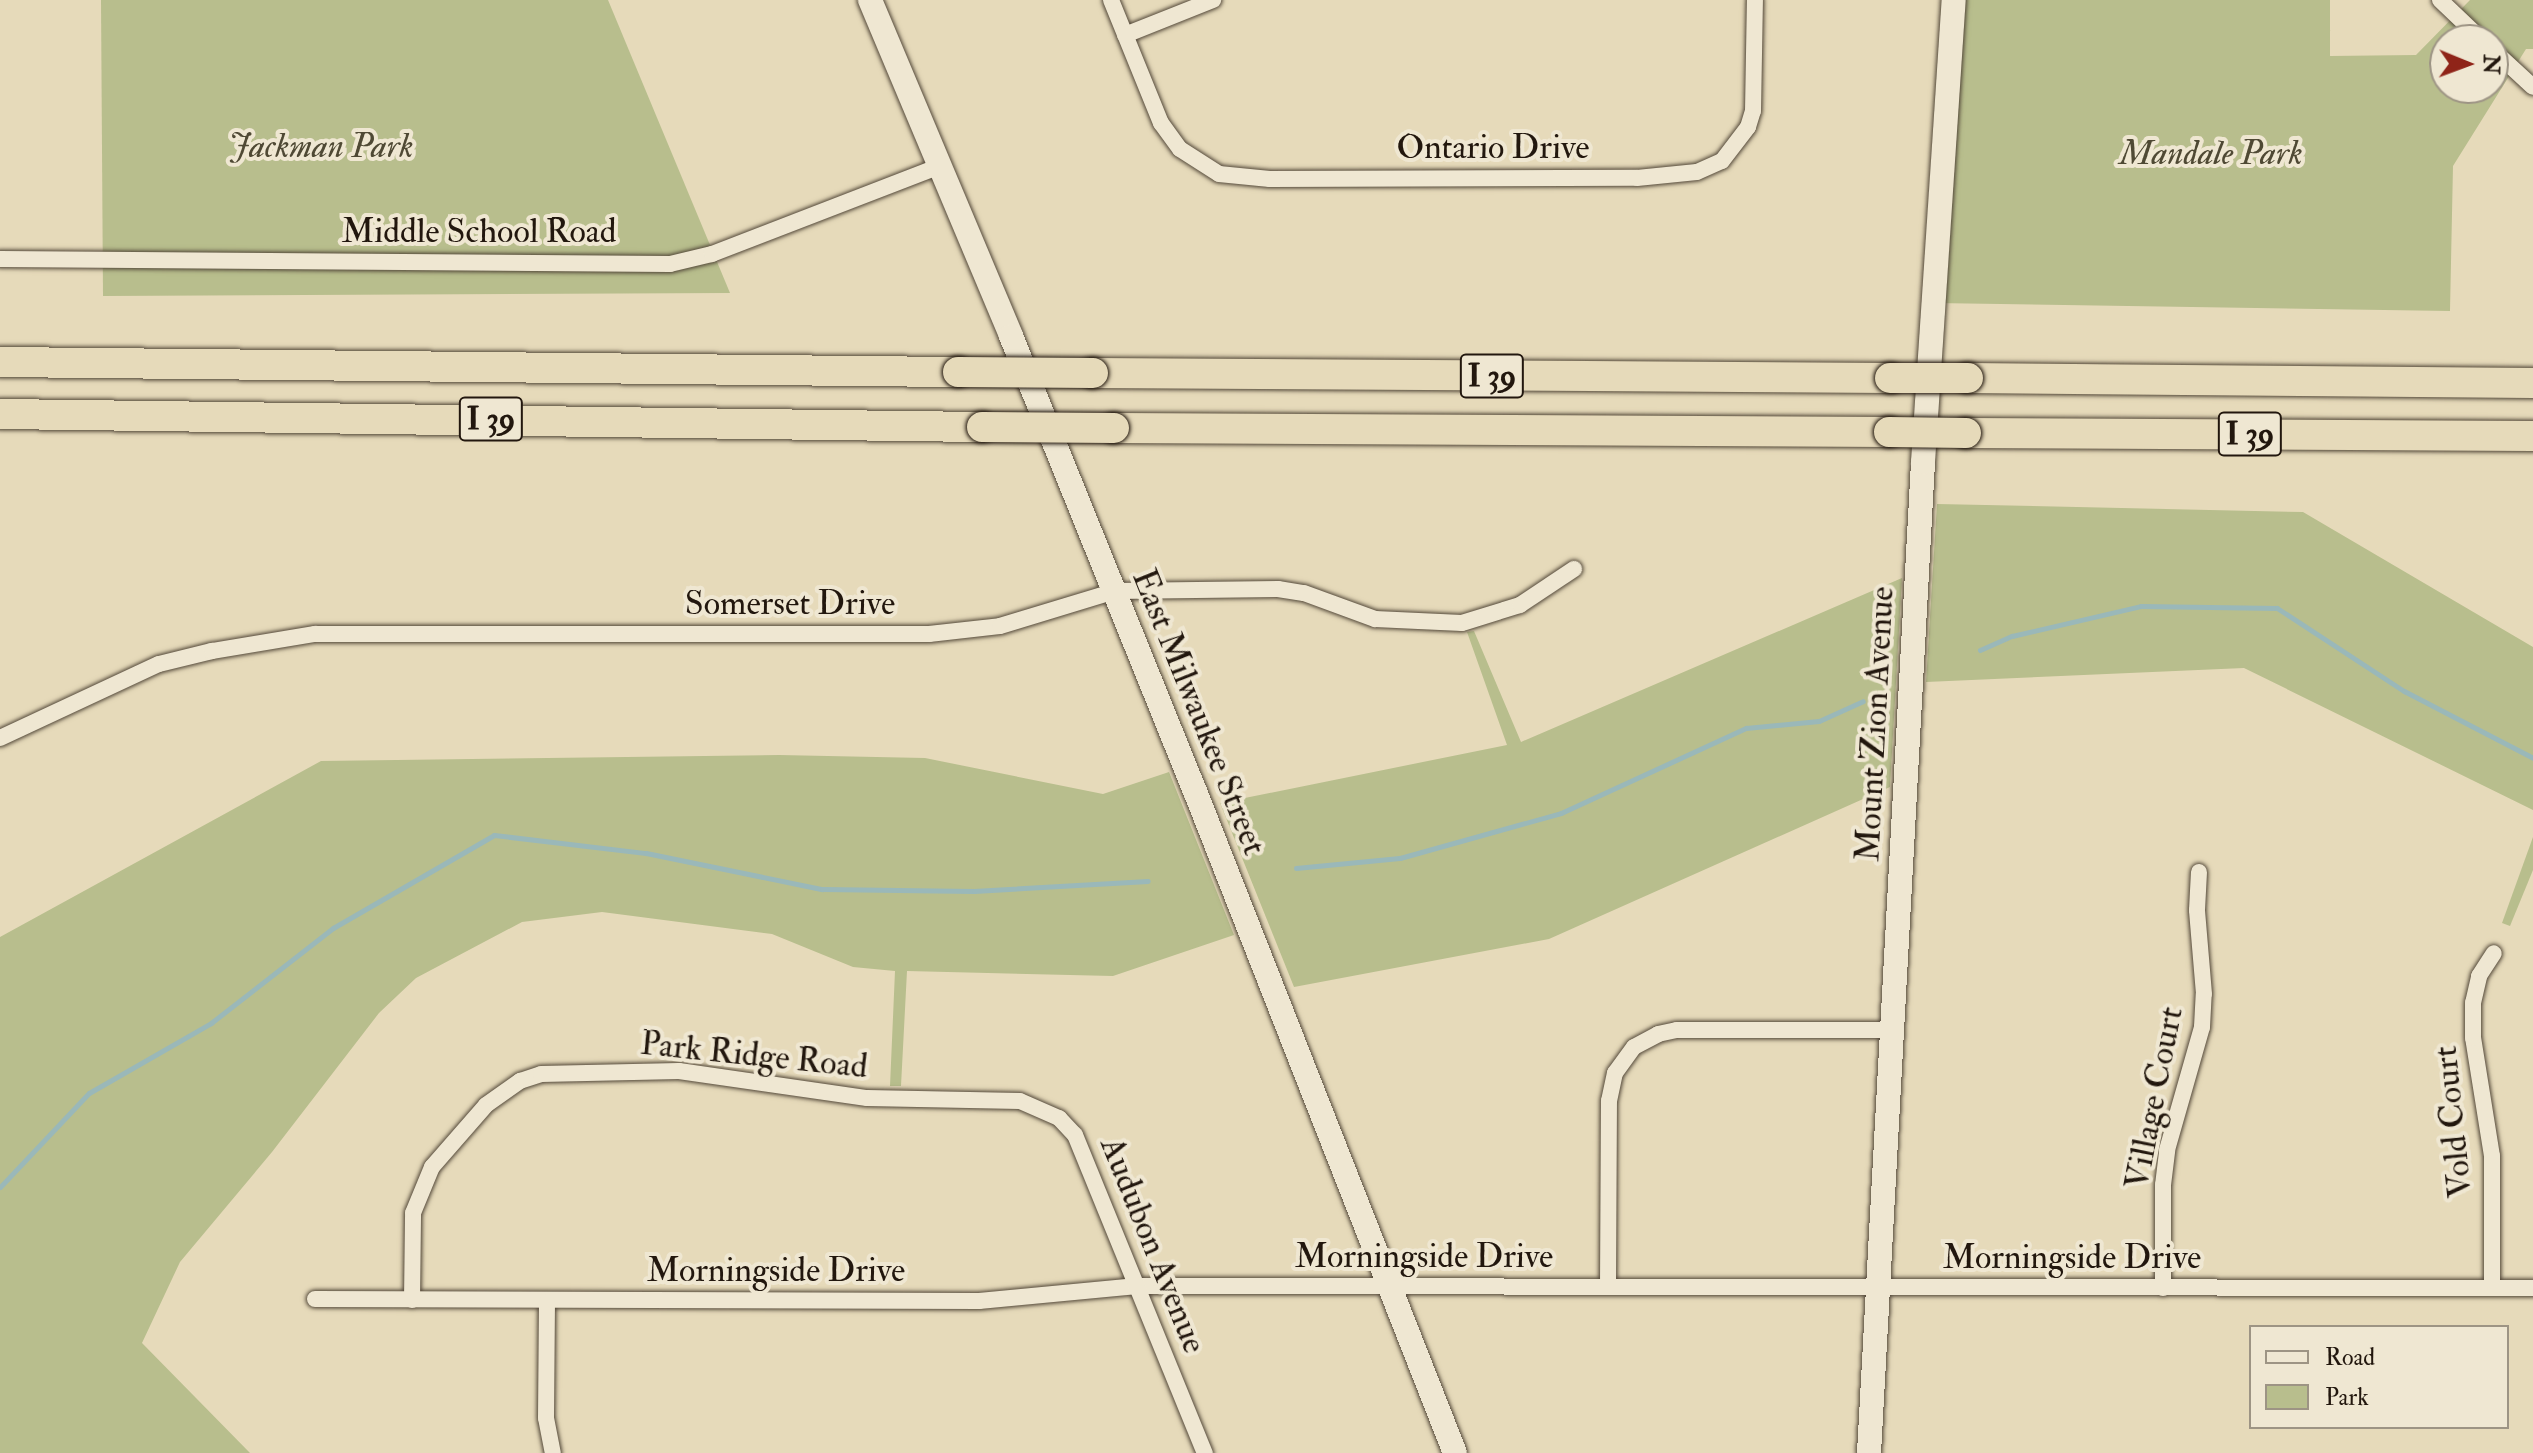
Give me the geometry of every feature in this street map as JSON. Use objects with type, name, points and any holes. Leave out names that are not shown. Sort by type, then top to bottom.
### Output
[{"type":"highway","name":"I 39","points":[[0,362],[2533,383]]},
{"type":"highway","name":"I 39","points":[[0,414],[982,427],[2533,436]]},
{"type":"main road","name":"East Milwaukee Street","points":[[870,0],[1115,591],[1455,1453]]},
{"type":"main road","name":"Mount Zion Avenue","points":[[1869,1453],[1923,462],[1954,0]]},
{"type":"street","points":[[1111,0],[1125,35],[1213,0]]},
{"type":"street","name":"Ontario Drive","points":[[1125,35],[1161,123],[1180,149],[1219,174],[1270,179],[1637,178],[1697,172],[1722,161],[1748,127],[1753,111],[1755,0]]},
{"type":"street","points":[[2440,0],[2465,24]]},
{"type":"street","points":[[2509,65],[2533,87]]},
{"type":"street","name":"Middle School Road","points":[[0,259],[670,264],[712,254],[940,166]]},
{"type":"street","name":"Somerset Drive","points":[[0,738],[159,664],[212,651],[315,634],[942,634],[1000,626],[1115,591],[1278,589],[1304,593],[1375,619],[1462,623],[1520,605],[1574,569]]},
{"type":"street","name":"Village Court","points":[[2163,1288],[2163,1185],[2167,1150],[2202,1027],[2204,994],[2197,910],[2199,872]]},
{"type":"street","name":"Vold Court","points":[[2492,1288],[2492,1156],[2473,1038],[2473,1003],[2479,976],[2494,953]]},
{"type":"street","points":[[1608,1286],[1609,1101],[1615,1073],[1634,1047],[1658,1034],[1677,1030],[1892,1030]]},
{"type":"street","name":"Park Ridge Road","points":[[412,1300],[413,1213],[432,1167],[486,1105],[520,1081],[541,1074],[679,1071],[867,1098],[1005,1099]]},
{"type":"street","name":"Audubon Avenue","points":[[1005,1099],[1047,1111],[1059,1118],[1075,1135],[1205,1453]]},
{"type":"street","name":"Morningside Drive","points":[[315,1299],[979,1301],[1137,1286],[2533,1288]]},
{"type":"street","points":[[547,1302],[546,1418],[553,1453]]},
{"type":"green space","name":"Jackman Park","points":[[101,0],[608,0],[730,293],[103,296]]},
{"type":"green space","name":"Mandale Park","points":[[1954,0],[2330,0],[2330,56],[2416,55],[2429,42],[2429,104],[2492,104],[2453,166],[2450,311],[1934,303]]},
{"type":"green space","name":"Mandale Park","points":[[2470,0],[2533,0],[2533,49],[2526,49],[2509,76],[2509,24],[2446,24]]},
{"type":"green space","points":[[1937,504],[2303,512],[2533,647],[2533,810],[2244,668],[1926,682]]},
{"type":"green space","points":[[1902,578],[1890,787],[1549,939],[1294,987],[1220,803],[1507,745],[1467,632],[1474,631],[1521,742]]},
{"type":"green space","points":[[779,755],[925,758],[1103,794],[1169,772],[1234,935],[1113,976],[907,971],[901,1086],[890,1086],[895,971],[853,967],[772,934],[602,912],[522,922],[416,978],[379,1013],[272,1152],[180,1262],[142,1343],[250,1453],[0,1453],[0,937],[321,761]]},
{"type":"green space","points":[[2533,837],[2533,870],[2510,926],[2502,923]]},
{"type":"waterway","points":[[1980,650],[2012,636],[2141,606],[2277,608],[2404,691],[2533,758]]},
{"type":"waterway","points":[[1296,868],[1400,858],[1561,813],[1746,728],[1819,721],[1863,701]]},
{"type":"waterway","points":[[0,1187],[89,1093],[211,1023],[333,928],[494,835],[646,853],[822,889],[974,891],[1148,881]]}]
